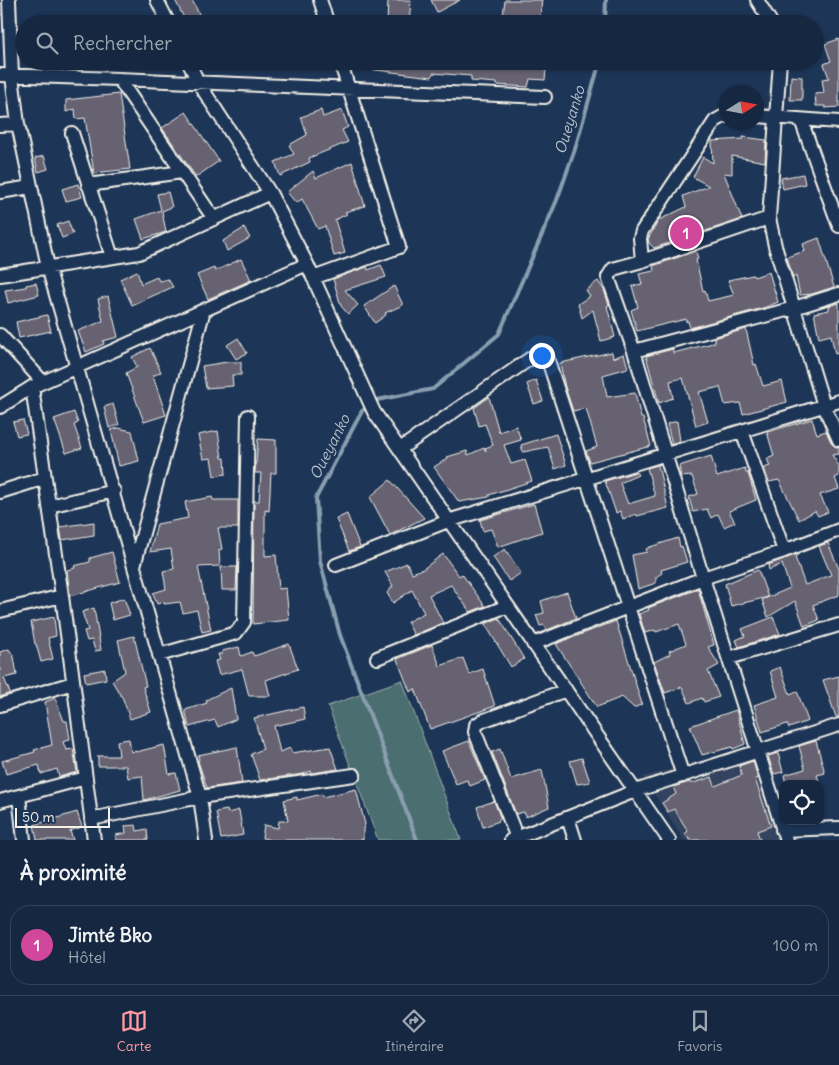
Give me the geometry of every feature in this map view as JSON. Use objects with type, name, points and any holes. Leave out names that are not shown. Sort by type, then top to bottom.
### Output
[{"type":"street","points":[[9,0],[6,76],[48,267],[114,491],[158,655],[200,797],[206,840]]},
{"type":"street","points":[[158,0],[165,15]]},
{"type":"street","points":[[320,0],[325,15]]},
{"type":"street","points":[[757,0],[766,15]]},
{"type":"street","points":[[192,70],[198,82],[270,193],[307,264],[374,412],[669,840]]},
{"type":"street","points":[[313,278],[399,247],[343,70]]},
{"type":"street","points":[[779,70],[769,218],[775,246],[824,406],[839,440]]},
{"type":"street","points":[[6,76],[545,97]]},
{"type":"street","points":[[119,79],[214,219]]},
{"type":"street","points":[[764,117],[839,122]]},
{"type":"street","points":[[642,261],[640,238],[642,231],[715,121],[719,119]]},
{"type":"street","points":[[801,120],[839,226]]},
{"type":"street","points":[[0,126],[18,124]]},
{"type":"street","points":[[72,133],[112,257]]},
{"type":"street","points":[[88,185],[182,172]]},
{"type":"street","points":[[0,192],[31,187]]},
{"type":"street","points":[[0,275],[139,253],[270,193]]},
{"type":"street","points":[[769,218],[613,269],[608,277],[634,351],[784,835],[839,828]]},
{"type":"street","points":[[0,406],[37,385],[307,264]]},
{"type":"street","points":[[634,351],[839,294]]},
{"type":"street","points":[[134,566],[204,310]]},
{"type":"street","points":[[0,335],[37,385],[48,506],[62,596],[94,840]]},
{"type":"street","points":[[400,449],[541,351],[546,354],[683,776]]},
{"type":"street","points":[[336,565],[448,521],[839,401]]},
{"type":"street","points":[[158,655],[236,632],[244,622],[248,416]]},
{"type":"street","points":[[742,430],[784,551]]},
{"type":"street","points":[[0,492],[45,478]]},
{"type":"street","points":[[48,506],[114,491]]},
{"type":"street","points":[[533,644],[703,578],[839,530]]},
{"type":"street","points":[[0,611],[62,596]]},
{"type":"street","points":[[377,658],[507,606]]},
{"type":"street","points":[[729,658],[839,625]]},
{"type":"street","points":[[0,706],[73,683]]},
{"type":"street","points":[[566,690],[482,721],[476,725],[475,732],[514,839],[635,791],[839,725]]},
{"type":"street","points":[[91,819],[200,797],[354,775]]},
{"type":"street","points":[[0,801],[86,778]]},
{"type":"street","points":[[19,796],[24,840]]},
{"type":"street","points":[[568,818],[575,840]]},
{"type":"shaded area","points":[[761,743],[779,801],[779,825],[786,825],[791,840],[684,840],[643,777]]},
{"type":"green space","points":[[402,680],[461,840],[378,840],[328,706]]},
{"type":"building","points":[[175,0],[192,0],[200,15],[182,15]]},
{"type":"building","points":[[388,0],[411,0],[410,15],[387,15]]},
{"type":"building","points":[[431,0],[460,0],[437,12]]},
{"type":"building","points":[[505,0],[542,0],[540,15],[503,15]]},
{"type":"building","points":[[839,39],[839,107],[825,108],[825,106],[816,106],[815,94],[824,93],[822,79],[829,78],[824,64],[831,61],[825,44]]},
{"type":"building","points":[[376,70],[546,70],[545,80],[530,79],[528,87],[471,81],[471,76],[433,73],[432,77]]},
{"type":"building","points":[[791,76],[802,77],[802,100],[790,100]]},
{"type":"building","points":[[119,94],[130,169],[94,173],[85,118],[76,119],[75,109],[66,112],[66,100]]},
{"type":"building","points":[[321,110],[323,117],[342,110],[348,127],[342,130],[348,142],[309,158],[310,162],[280,176],[275,162],[294,154],[289,145],[307,135],[301,117]]},
{"type":"building","points":[[186,112],[219,161],[196,177],[162,128]]},
{"type":"building","points":[[743,137],[766,140],[765,162],[732,156],[732,174],[724,173],[742,219],[654,248],[648,239],[659,220],[686,207],[683,196],[709,186],[693,177],[703,157],[713,163],[712,141],[743,139]]},
{"type":"building","points":[[44,156],[48,169],[38,172],[35,158]]},
{"type":"building","points":[[352,162],[365,206],[345,212],[347,214],[335,220],[345,253],[334,256],[325,226],[318,229],[302,199],[296,203],[287,192],[313,171],[316,178]]},
{"type":"building","points":[[803,174],[805,184],[783,189],[781,178]]},
{"type":"building","points":[[78,184],[82,197],[66,201],[62,189]]},
{"type":"building","points":[[168,192],[172,207],[162,211],[166,232],[143,239],[136,219],[161,210],[157,194]]},
{"type":"building","points":[[68,221],[73,234],[62,238],[57,225]]},
{"type":"building","points":[[244,228],[250,238],[227,251],[223,241]]},
{"type":"building","points":[[819,238],[834,287],[812,294],[800,295],[796,276],[793,278],[787,257],[805,251],[803,244]]},
{"type":"building","points":[[696,251],[698,259],[696,260],[703,291],[705,290],[708,301],[734,295],[728,280],[753,275],[754,277],[769,272],[778,302],[690,328],[686,319],[637,331],[631,310],[638,307],[632,286],[642,284],[639,274],[654,271],[653,266]]},
{"type":"building","points":[[241,259],[251,280],[208,299],[197,275],[214,268],[215,271]]},
{"type":"building","points":[[381,265],[386,277],[345,290],[358,305],[348,314],[341,306],[333,279],[367,267],[368,270]]},
{"type":"building","points":[[137,271],[141,284],[157,277],[159,281],[168,279],[173,287],[132,305],[120,279]]},
{"type":"building","points":[[598,281],[604,290],[609,305],[607,306],[615,337],[601,341],[593,310],[582,318],[578,304],[590,296],[586,290]]},
{"type":"building","points":[[36,283],[39,295],[8,303],[5,290],[26,287],[26,285]]},
{"type":"building","points":[[394,286],[403,305],[385,313],[386,315],[375,323],[364,306]]},
{"type":"building","points":[[108,296],[118,337],[103,341],[104,344],[86,352],[78,331],[103,321],[98,299]]},
{"type":"building","points":[[839,303],[839,353],[835,354],[831,335],[819,338],[814,313],[829,310],[829,306]]},
{"type":"building","points":[[47,315],[51,331],[19,338],[16,322]]},
{"type":"building","points":[[746,329],[754,365],[756,364],[763,386],[782,381],[787,402],[743,414],[740,403],[725,405],[720,387],[699,392],[708,422],[696,426],[683,378],[670,381],[673,398],[659,403],[646,356],[673,349],[673,353],[709,344],[715,342],[714,338]]},
{"type":"building","points":[[238,338],[247,353],[236,359],[227,345]]},
{"type":"building","points":[[150,348],[161,372],[153,376],[166,415],[144,422],[126,373],[137,367],[132,357]]},
{"type":"building","points":[[612,352],[613,358],[624,354],[628,368],[603,375],[607,397],[635,393],[651,446],[590,462],[586,451],[597,447],[586,408],[573,411],[560,363]]},
{"type":"building","points":[[241,362],[241,375],[232,375],[233,386],[206,388],[202,366]]},
{"type":"building","points":[[536,380],[543,401],[534,404],[527,384]]},
{"type":"building","points":[[489,397],[499,432],[516,426],[521,440],[504,445],[511,464],[525,460],[532,481],[489,495],[489,497],[459,502],[434,467],[447,457],[467,451],[468,455],[484,448],[486,451],[485,448],[493,445],[485,424],[479,426],[474,408]]},
{"type":"building","points":[[113,404],[119,425],[109,428],[104,407]]},
{"type":"building","points":[[74,412],[78,423],[74,425],[82,448],[66,453],[54,419]]},
{"type":"building","points":[[812,419],[817,434],[826,431],[832,444],[839,448],[839,454],[832,455],[839,466],[839,476],[835,478],[839,489],[820,495],[828,512],[818,516],[815,511],[799,520],[779,480],[769,482],[764,468],[770,466],[767,459],[774,456],[767,432]]},
{"type":"building","points":[[23,420],[27,434],[17,436],[13,422]]},
{"type":"building","points":[[677,421],[680,441],[672,444],[667,424]]},
{"type":"building","points":[[118,428],[132,431],[139,461],[119,466],[111,430]]},
{"type":"building","points":[[218,431],[222,458],[225,458],[226,474],[214,476],[211,458],[203,459],[198,435]]},
{"type":"building","points":[[556,434],[566,465],[555,469],[548,447],[523,452],[521,445]]},
{"type":"building","points":[[258,439],[276,440],[276,473],[271,473],[269,511],[265,510],[265,556],[276,555],[279,589],[286,588],[289,620],[253,624],[254,501],[259,501],[261,473],[255,473]]},
{"type":"building","points":[[711,456],[717,477],[745,468],[756,500],[729,511],[735,522],[724,527],[718,514],[711,518],[707,509],[693,512],[689,497],[698,494],[692,476],[681,477],[679,466]]},
{"type":"building","points":[[658,465],[668,508],[637,516],[636,514],[623,519],[620,511],[616,513],[605,481],[636,472],[638,475],[620,483],[628,504],[655,496],[647,468]]},
{"type":"building","points":[[390,480],[424,518],[390,535],[370,497]]},
{"type":"building","points":[[212,497],[213,500],[238,500],[238,528],[218,528],[222,549],[219,550],[220,566],[198,567],[211,630],[202,632],[197,610],[183,613],[180,602],[157,604],[153,593],[166,589],[163,571],[174,569],[171,549],[150,552],[157,524],[188,518],[185,502]]},
{"type":"building","points":[[534,504],[542,532],[498,547],[491,529],[483,531],[480,520]]},
{"type":"building","points":[[347,514],[360,547],[349,551],[336,519]]},
{"type":"building","points":[[94,522],[94,535],[62,540],[60,527]]},
{"type":"building","points":[[678,538],[687,562],[661,570],[662,573],[656,577],[656,583],[638,589],[632,555],[647,552],[646,549],[650,547]]},
{"type":"building","points":[[828,543],[839,569],[839,595],[813,605],[819,620],[804,626],[795,601],[768,617],[762,600],[790,588],[782,564],[769,570],[768,565],[800,553],[795,557],[805,585],[831,575],[819,546]]},
{"type":"building","points":[[505,549],[521,573],[509,581],[493,557]]},
{"type":"building","points":[[112,552],[120,582],[70,596],[67,570],[90,562],[90,558]]},
{"type":"building","points":[[443,554],[459,576],[462,574],[485,606],[470,612],[451,585],[429,595],[443,623],[414,635],[407,622],[424,613],[412,590],[393,603],[387,593],[393,586],[385,572],[407,563],[412,573],[423,569]]},
{"type":"building","points":[[221,567],[237,567],[236,590],[222,590]]},
{"type":"building","points":[[758,570],[768,597],[731,606],[725,584]]},
{"type":"building","points":[[698,589],[714,645],[708,647],[719,665],[708,671],[719,697],[704,702],[702,698],[689,703],[682,687],[665,693],[654,662],[670,654],[669,651],[686,644],[679,624],[656,632],[655,630],[645,633],[639,614],[649,610],[648,608]]},
{"type":"building","points":[[567,592],[576,618],[547,630],[544,625],[540,626],[536,615],[544,613],[541,601]]},
{"type":"building","points":[[124,598],[130,615],[113,620],[109,603]]},
{"type":"building","points":[[94,608],[101,650],[95,651],[92,640],[87,641],[84,631],[88,630],[82,612]]},
{"type":"building","points":[[54,617],[56,636],[48,638],[53,659],[41,662],[31,622]]},
{"type":"building","points":[[773,617],[780,634],[739,647],[736,640],[745,636],[742,629]]},
{"type":"building","points":[[499,618],[524,659],[511,667],[485,624]]},
{"type":"building","points":[[616,621],[642,704],[634,708],[622,697],[597,707],[556,644]]},
{"type":"building","points":[[134,636],[146,686],[143,687],[151,712],[130,719],[123,699],[112,681],[125,672],[118,640]]},
{"type":"building","points":[[289,644],[298,669],[266,680],[270,696],[249,696],[242,669],[219,675],[215,661],[220,660],[218,654],[222,654],[222,651],[239,647],[241,656],[252,652],[254,656]]},
{"type":"building","points":[[432,645],[440,666],[463,658],[469,674],[483,669],[495,706],[430,729],[415,689],[410,692],[397,659]]},
{"type":"building","points":[[9,649],[14,657],[17,675],[4,678],[10,693],[0,697],[0,652]]},
{"type":"building","points":[[780,667],[790,694],[797,691],[808,721],[789,728],[787,724],[762,732],[754,705],[778,697],[770,671]]},
{"type":"building","points":[[105,669],[106,679],[86,683],[84,673]]},
{"type":"building","points":[[839,676],[839,717],[836,717],[823,680]]},
{"type":"building","points":[[231,688],[236,719],[218,727],[215,720],[189,727],[185,710],[207,703],[206,700]]},
{"type":"building","points":[[55,698],[64,721],[67,721],[70,739],[63,742],[66,750],[73,749],[77,772],[59,777],[57,769],[41,774],[39,765],[6,774],[2,761],[52,745],[45,702]]},
{"type":"building","points":[[303,707],[305,719],[274,726],[280,752],[290,748],[292,753],[330,747],[338,769],[312,773],[311,771],[303,774],[260,780],[251,754],[263,749],[254,718]]},
{"type":"building","points":[[736,710],[745,744],[733,749],[732,747],[702,755],[690,726]]},
{"type":"building","points":[[129,739],[131,752],[164,745],[169,774],[176,773],[180,790],[144,800],[142,776],[128,778],[126,766],[98,766],[98,756],[119,756],[117,741]]},
{"type":"building","points":[[469,741],[485,780],[470,786],[467,780],[456,784],[442,751]]},
{"type":"building","points":[[816,741],[825,773],[817,775],[819,780],[785,780],[784,775],[805,769],[799,746]]},
{"type":"building","points":[[237,747],[242,783],[207,788],[198,761],[198,755]]},
{"type":"building","points":[[500,749],[511,779],[542,770],[549,807],[526,817],[524,812],[516,814],[492,752]]},
{"type":"building","points":[[778,753],[783,772],[774,774],[768,756]]},
{"type":"building","points":[[582,758],[590,782],[577,784],[570,761]]},
{"type":"building","points":[[753,761],[758,778],[755,779],[771,826],[757,831],[760,840],[690,840],[685,834],[688,831],[674,809],[668,812],[662,803],[676,794],[673,787],[690,782],[691,784],[712,777],[715,786],[742,775],[739,766]]},
{"type":"building","points":[[356,789],[365,824],[363,840],[272,840],[262,838],[264,825],[278,828],[279,821],[288,821],[284,800],[297,797],[297,800],[322,794],[323,797]]},
{"type":"building","points":[[494,801],[501,819],[483,827],[477,807]]},
{"type":"building","points":[[227,810],[228,813],[239,810],[243,835],[221,839],[216,812]]},
{"type":"building","points":[[77,812],[82,827],[70,831],[73,840],[37,840],[34,825]]},
{"type":"building","points":[[136,825],[137,831],[147,829],[148,840],[116,840],[116,835],[126,833],[125,826]]},
{"type":"waterway","name":"Oueyanko","points":[[605,15],[606,0]]},
{"type":"waterway","name":"Oueyanko","points":[[417,840],[340,635],[320,561],[316,498],[362,411],[377,400],[433,389],[499,334],[557,200],[575,149],[597,70]]},
{"type":"place","name":"Jimté Bko","points":[[686,233]]}]
